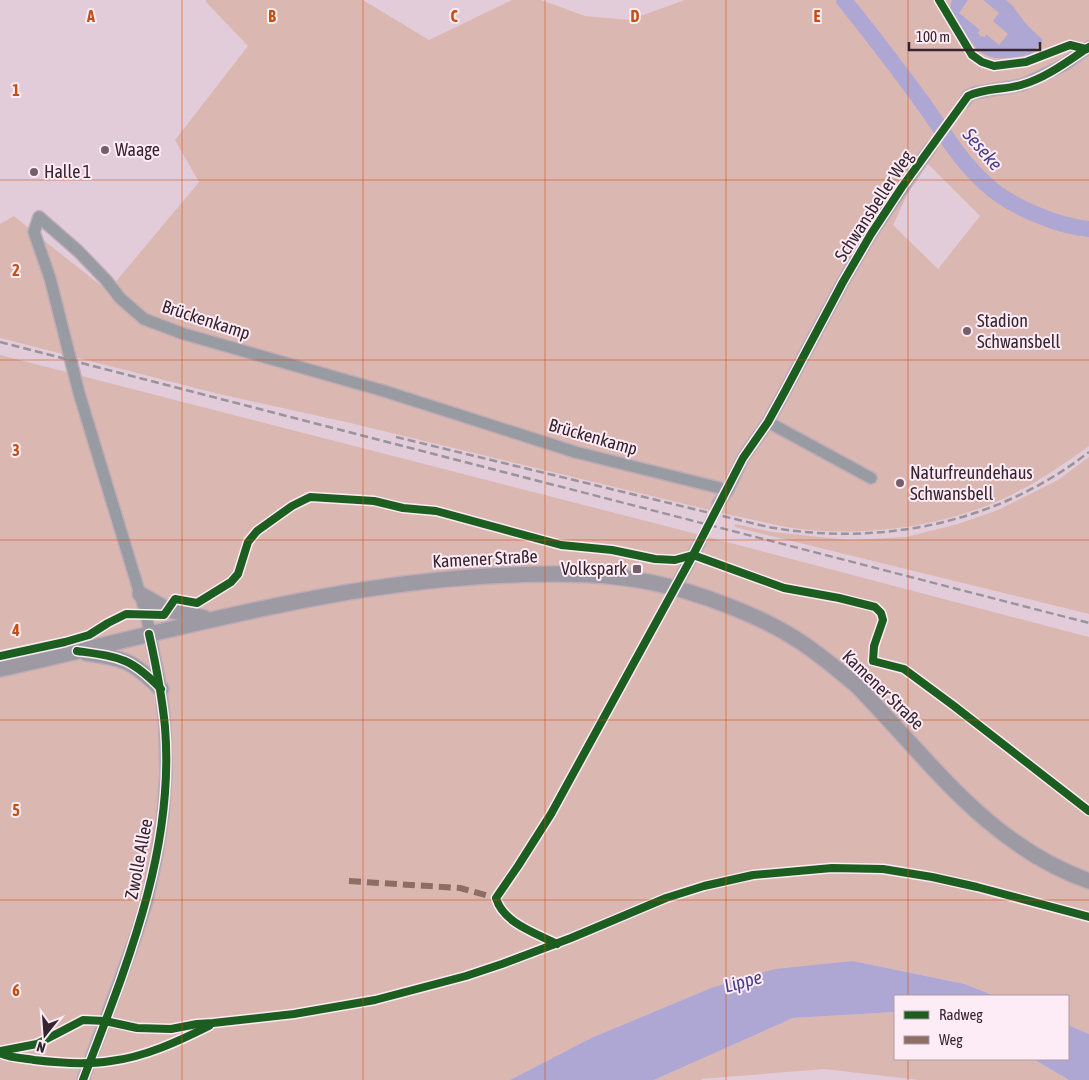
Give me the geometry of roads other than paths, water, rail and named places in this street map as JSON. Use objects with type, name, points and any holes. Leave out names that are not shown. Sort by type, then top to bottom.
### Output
[{"type":"main road","name":"Kamener Straße","points":[[0,669],[275,606],[382,587],[487,576],[539,574],[589,575],[635,579],[675,588],[759,619],[795,638],[856,685],[962,799],[1002,835],[1056,867],[1089,881]]},
{"type":"main road","points":[[140,594],[168,610],[180,614],[216,619]]},
{"type":"main road","points":[[77,651],[113,656],[132,663],[161,689]]},
{"type":"street","points":[[965,101],[968,96],[974,93],[1022,85],[1064,65],[1089,47]]},
{"type":"street","name":"Schwansbeller Weg","points":[[718,504],[728,490],[743,458],[768,422],[871,234],[932,147]]},
{"type":"street","name":"Brückenkamp","points":[[149,634],[140,594],[79,393],[50,278],[34,232],[39,217],[78,251],[106,280],[120,298],[144,319],[184,334],[384,391],[575,452],[728,490]]},
{"type":"street","points":[[768,422],[871,478]]},
{"type":"street","points":[[675,588],[700,542]]},
{"type":"street","name":"Zwolle Allee","points":[[82,1080],[136,936],[147,901],[163,814],[166,774],[165,728],[161,689],[149,634]]},
{"type":"water","points":[[952,0],[968,0],[959,13],[980,30],[978,33],[980,36],[985,37],[986,34],[999,45],[1008,34],[993,21],[999,13],[983,0],[1006,0],[1013,6],[1026,24],[1043,40],[1032,54],[1000,58],[989,56],[981,52],[966,35],[950,8]]},
{"type":"water","name":"Lippe","points":[[853,961],[965,984],[992,995],[894,995],[894,1012],[793,1018],[654,1080],[510,1080],[591,1038],[711,988],[775,969]]},
{"type":"water","points":[[1069,1025],[1089,1034],[1089,1080],[1069,1080],[1035,1060],[1069,1060]]},
{"type":"waterway","name":"Seseke","points":[[844,0],[905,79],[961,157],[986,184],[1007,200],[1034,214],[1063,224],[1089,229]]},
{"type":"tunnel","points":[[700,542],[718,504]]},
{"type":"railway","points":[[0,342],[1089,623]]},
{"type":"railway","points":[[396,437],[768,527],[853,534],[895,531],[937,524],[977,512],[1016,496],[1054,476],[1089,452]]},
{"type":"place","name":"Waage","points":[[105,150]]},
{"type":"place","name":"Halle 1","points":[[34,172]]},
{"type":"place","name":"Stadion Schwansbell","points":[[967,331]]},
{"type":"place","name":"Naturfreundehaus Schwansbell","points":[[900,483]]},
{"type":"place","name":"Volkspark","points":[[637,569]]}]
